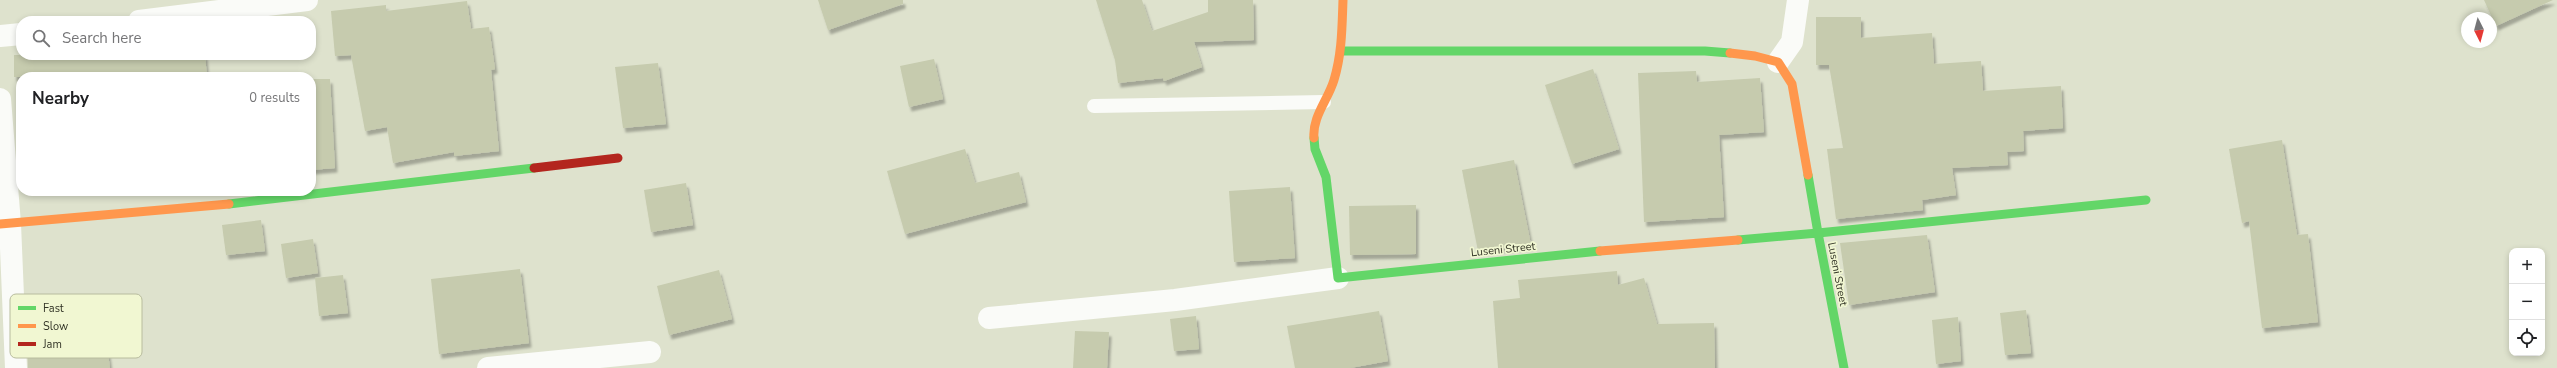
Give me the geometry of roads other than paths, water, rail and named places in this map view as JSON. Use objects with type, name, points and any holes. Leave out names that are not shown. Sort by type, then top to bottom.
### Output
[{"type":"street","points":[[179,16],[307,0]]},
{"type":"street","points":[[989,318],[1175,300],[1338,278],[1326,176],[1315,149],[1313,127],[1334,81],[1340,51],[1343,0]]},
{"type":"street","points":[[1778,62],[1792,42],[1798,0]]},
{"type":"street","points":[[0,36],[16,34]]},
{"type":"street","points":[[1340,51],[1705,51],[1755,56],[1778,62],[1792,84],[1818,233],[2146,200]]},
{"type":"street","points":[[0,99],[5,224],[10,294]]},
{"type":"street","points":[[316,195],[618,158]]},
{"type":"street","points":[[5,224],[254,202],[304,196]]},
{"type":"street","name":"Luseni Street","points":[[1338,278],[1551,256],[1818,233],[1844,368]]},
{"type":"street","points":[[488,368],[650,352]]},
{"type":"street","points":[[15,358],[16,368]]},
{"type":"lane","points":[[1094,106],[1324,102]]}]
